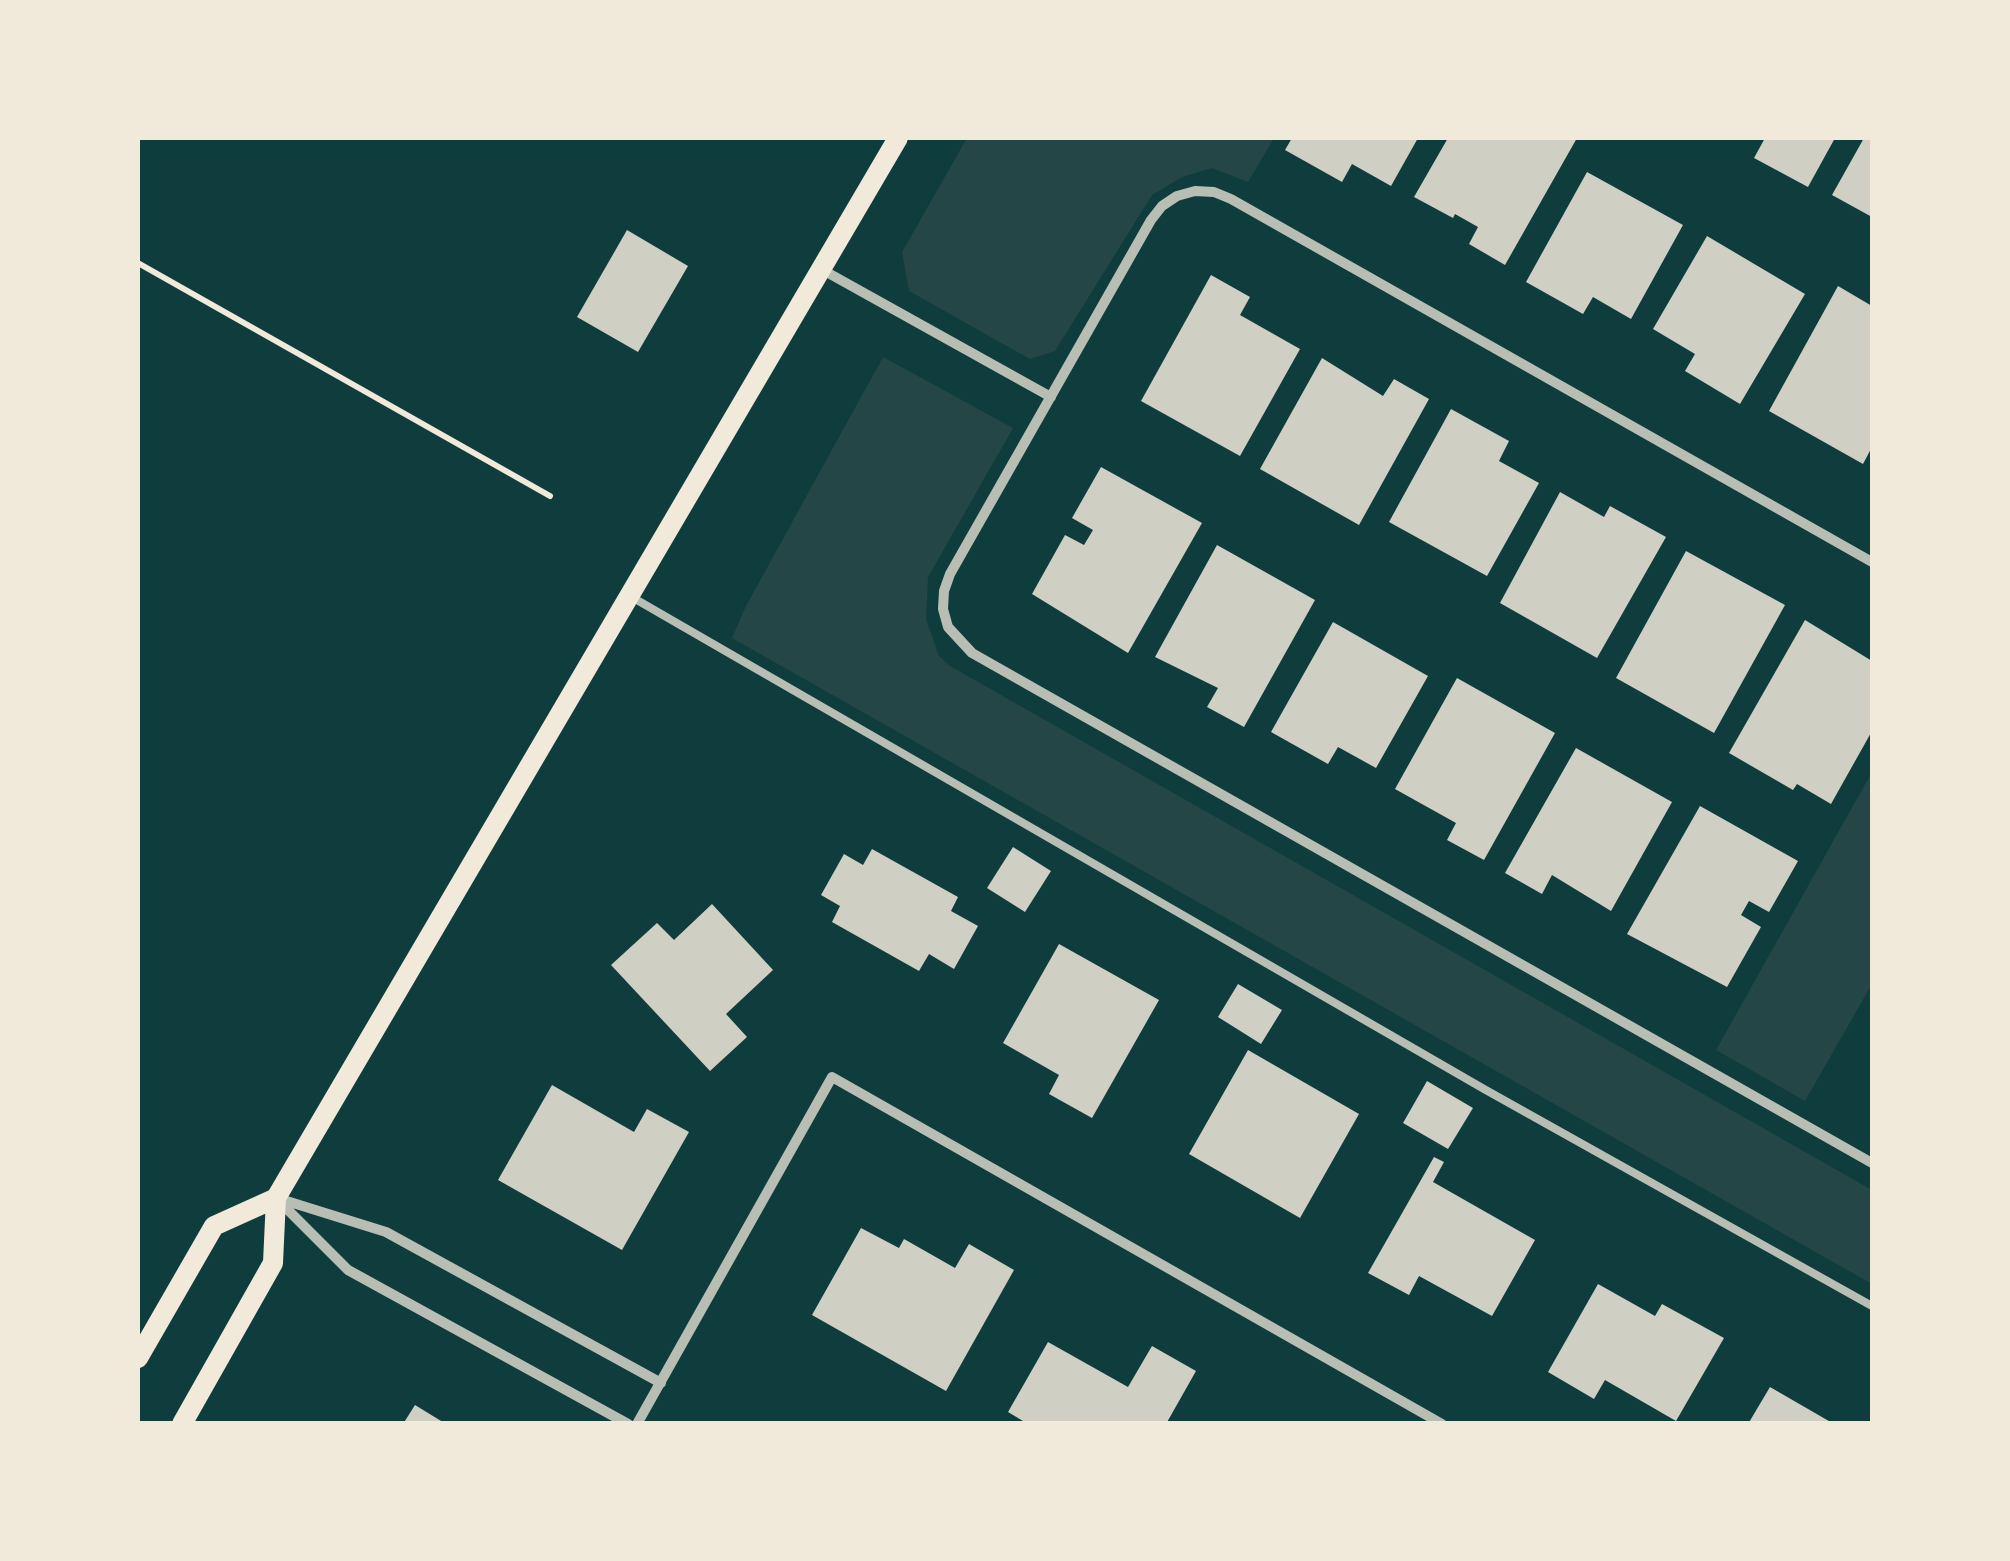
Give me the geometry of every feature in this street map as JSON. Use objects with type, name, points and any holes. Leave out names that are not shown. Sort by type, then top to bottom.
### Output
[{"type":"main road","points":[[182,1424],[273,1263],[276,1198],[898,138]]},
{"type":"main road","points":[[138,1358],[214,1226],[276,1198]]},
{"type":"street","points":[[1872,562],[1231,198],[1196,191],[1162,206],[1151,220],[950,574],[943,609],[948,627],[972,653],[1872,1162]]},
{"type":"street","points":[[821,269],[1050,398]]},
{"type":"street","points":[[638,1424],[832,1078],[1442,1424]]},
{"type":"street","points":[[276,1198],[386,1232],[661,1383]]},
{"type":"street","points":[[276,1198],[348,1270],[628,1424]]},
{"type":"lane","points":[[630,596],[1484,1089],[1872,1306]]},
{"type":"path","points":[[138,263],[550,496]]},
{"type":"shaded area","points":[[967,138],[1274,138],[1248,182],[1212,168],[1182,177],[1152,195],[1055,351],[1030,359],[909,291],[902,252]]},
{"type":"shaded area","points":[[883,357],[1013,428],[928,577],[926,619],[939,656],[950,666],[1872,1190],[1872,1284],[732,638]]},
{"type":"shaded area","points":[[1872,772],[1872,984],[1805,1101],[1716,1050]]},
{"type":"building","points":[[1292,138],[1418,138],[1391,186],[1352,164],[1342,182],[1285,150]]},
{"type":"building","points":[[1448,138],[1577,138],[1505,265],[1469,244],[1478,227],[1414,197]]},
{"type":"building","points":[[1765,138],[1835,138],[1808,187],[1754,158]]},
{"type":"building","points":[[1864,138],[1872,138],[1872,217],[1832,195]]},
{"type":"building","points":[[1587,172],[1683,225],[1631,319],[1593,297],[1583,314],[1526,282]]},
{"type":"building","points":[[627,230],[688,266],[638,352],[577,317]]},
{"type":"building","points":[[1707,236],[1805,294],[1740,404],[1685,371],[1695,354],[1653,329]]},
{"type":"building","points":[[1211,275],[1250,297],[1240,315],[1300,349],[1240,456],[1141,401]]},
{"type":"building","points":[[1838,286],[1872,306],[1872,447],[1863,464],[1769,411]]},
{"type":"building","points":[[1322,358],[1383,396],[1394,379],[1429,399],[1359,525],[1260,469]]},
{"type":"building","points":[[1451,409],[1509,441],[1499,461],[1539,483],[1487,576],[1389,522]]},
{"type":"building","points":[[1101,467],[1202,523],[1128,653],[1032,594],[1065,535],[1084,545],[1093,530],[1072,518]]},
{"type":"building","points":[[1560,492],[1604,517],[1610,506],[1666,537],[1597,658],[1500,603]]},
{"type":"building","points":[[1217,545],[1315,600],[1244,727],[1207,707],[1218,688],[1155,657]]},
{"type":"building","points":[[1686,551],[1785,605],[1714,733],[1616,678]]},
{"type":"building","points":[[1805,620],[1872,661],[1872,731],[1831,804],[1797,784],[1793,790],[1729,753]]},
{"type":"building","points":[[1333,622],[1428,676],[1376,768],[1338,747],[1328,764],[1271,732]]},
{"type":"building","points":[[1457,678],[1555,733],[1484,860],[1447,840],[1456,823],[1395,789]]},
{"type":"building","points":[[1576,748],[1672,802],[1611,911],[1552,875],[1542,894],[1505,873]]},
{"type":"building","points":[[1700,806],[1798,861],[1769,912],[1749,901],[1741,915],[1761,927],[1727,987],[1627,934]]},
{"type":"building","points":[[1013,847],[1051,871],[1025,912],[987,888]]},
{"type":"building","points":[[872,849],[958,897],[951,911],[978,926],[954,969],[929,954],[919,971],[832,922],[840,906],[821,895],[844,854],[863,865]]},
{"type":"building","points":[[712,904],[773,970],[726,1014],[747,1037],[710,1071],[611,965],[657,923],[674,940]]},
{"type":"building","points":[[1059,944],[1159,1000],[1092,1118],[1049,1094],[1059,1075],[1003,1043]]},
{"type":"building","points":[[1238,984],[1282,1010],[1261,1044],[1218,1017]]},
{"type":"building","points":[[1248,1050],[1359,1114],[1300,1218],[1189,1154]]},
{"type":"building","points":[[1427,1081],[1473,1108],[1448,1149],[1403,1123]]},
{"type":"building","points":[[552,1085],[634,1132],[647,1109],[689,1132],[622,1250],[498,1180]]},
{"type":"building","points":[[1434,1157],[1444,1162],[1433,1182],[1535,1240],[1492,1316],[1419,1276],[1409,1295],[1368,1273]]},
{"type":"building","points":[[861,1228],[899,1248],[904,1239],[955,1268],[969,1244],[1014,1270],[946,1391],[812,1315]]},
{"type":"building","points":[[1598,1284],[1655,1316],[1662,1304],[1724,1338],[1676,1421],[1605,1380],[1594,1399],[1548,1372]]},
{"type":"building","points":[[1048,1342],[1128,1387],[1152,1346],[1196,1371],[1166,1424],[1028,1424],[1008,1412]]},
{"type":"building","points":[[1770,1387],[1834,1424],[1748,1424]]},
{"type":"building","points":[[415,1405],[446,1424],[403,1424]]}]
